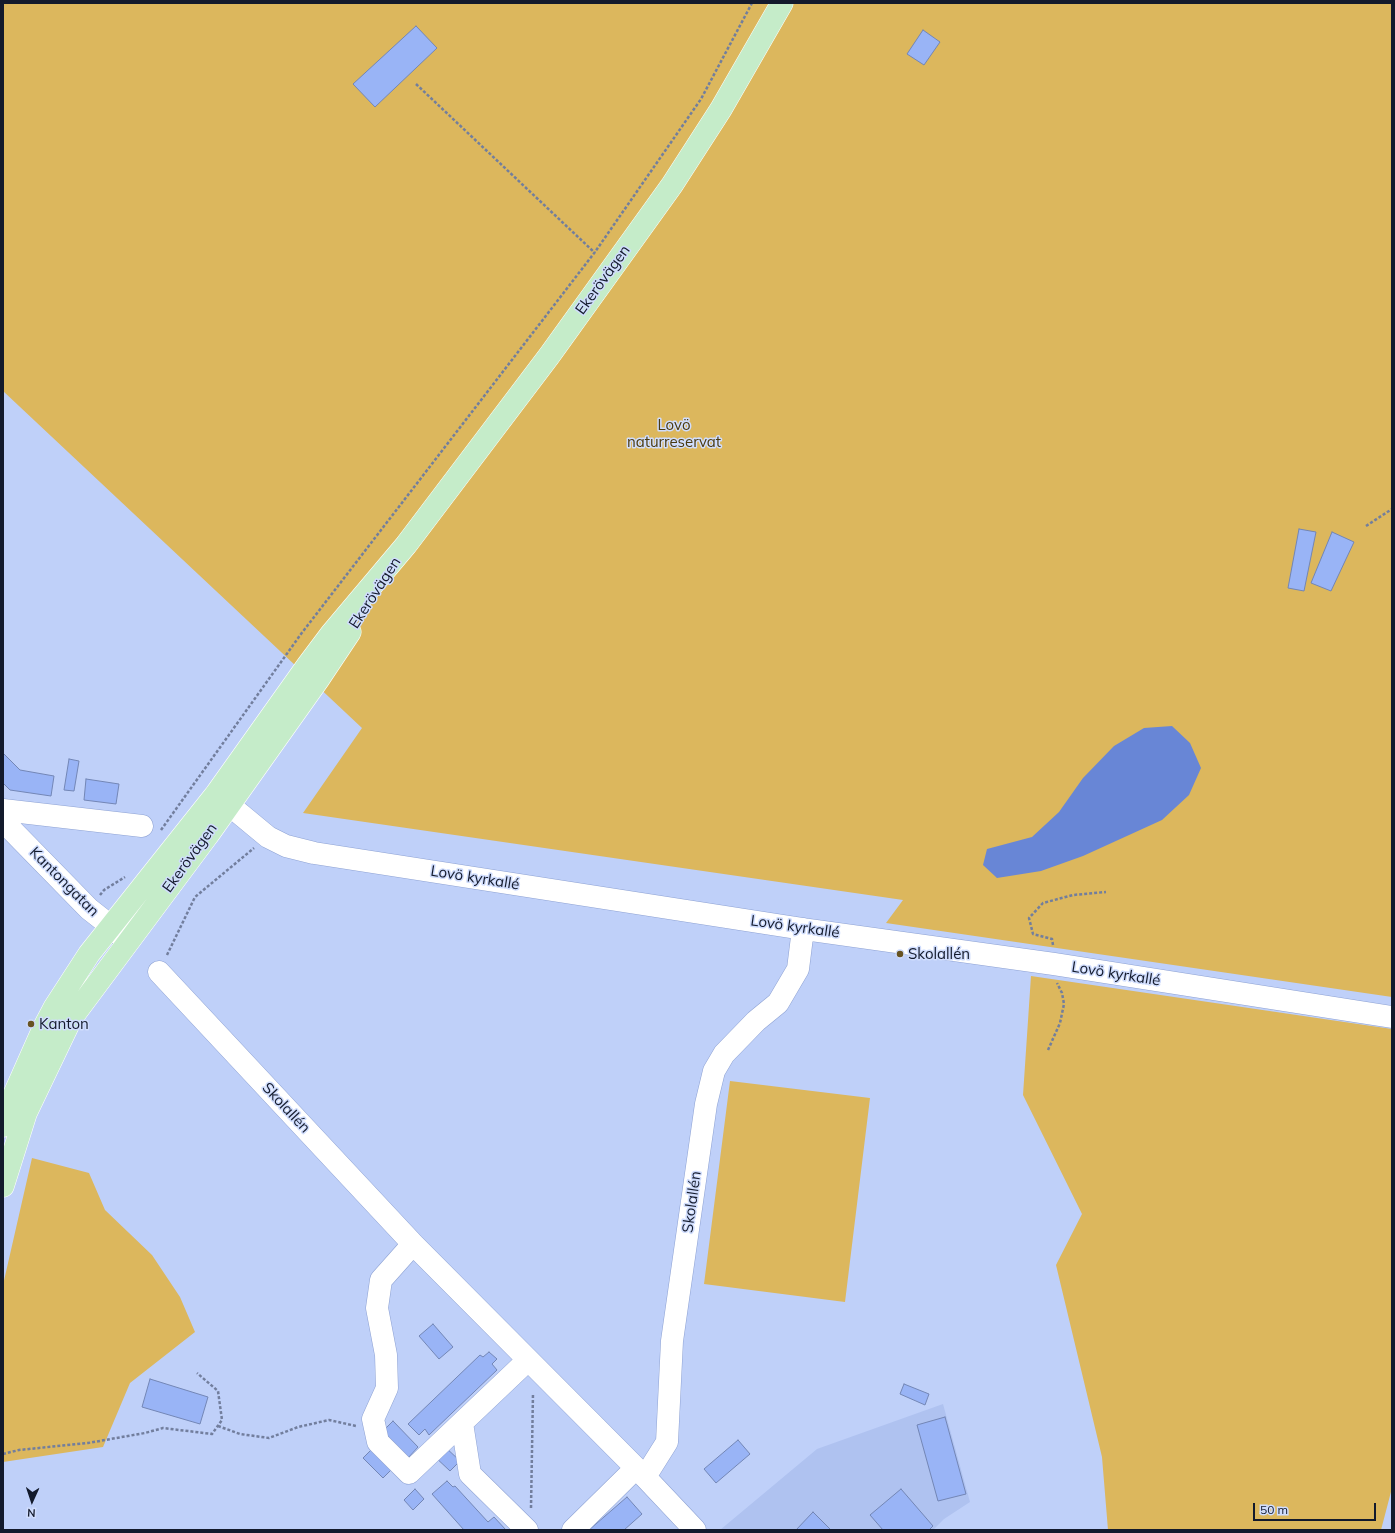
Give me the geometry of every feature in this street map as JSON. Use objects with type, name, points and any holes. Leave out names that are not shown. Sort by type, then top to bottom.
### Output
[{"type":"main road","name":"Ekerövägen","points":[[3,1126],[8,1108],[44,1027],[54,1008],[89,954],[222,799],[307,666],[331,634],[406,545],[549,356],[672,185],[717,116],[782,3]]},
{"type":"main road","name":"Ekerövägen","points":[[3,1186],[26,1113],[61,1036],[71,1019],[127,942],[208,835],[222,799]]},
{"type":"street","name":"Lovö kyrkallé","points":[[222,799],[268,837],[286,846],[314,853],[802,929],[1054,964],[1392,1017]]},
{"type":"street","points":[[3,810],[151,828]]},
{"type":"street","name":"Kantongatan","points":[[3,821],[89,909],[112,926],[127,942]]},
{"type":"street","name":"Skolallén","points":[[573,1530],[640,1473],[667,1442],[672,1341],[706,1104],[714,1071],[724,1054],[756,1021],[778,1003],[798,969],[802,929]]},
{"type":"street","name":"Skolallén","points":[[159,972],[413,1244],[695,1530]]},
{"type":"street","points":[[413,1244],[381,1280],[377,1308],[386,1356],[387,1388],[373,1419],[378,1442],[409,1473],[462,1423],[531,1363]]},
{"type":"street","points":[[462,1423],[470,1474],[529,1522]]},
{"type":"path","points":[[151,828],[595,252],[701,99],[752,3]]},
{"type":"path","points":[[416,84],[612,269]]},
{"type":"path","points":[[1366,526],[1392,509]]},
{"type":"path","points":[[159,972],[195,897],[268,837]]},
{"type":"path","points":[[89,909],[104,890],[129,874]]},
{"type":"path","points":[[1048,1050],[1060,1023],[1064,1004],[1062,993],[1053,974],[1054,964],[1052,939],[1033,934],[1029,918],[1043,903],[1073,895],[1106,892]]},
{"type":"path","points":[[529,1522],[531,1363]]},
{"type":"path","points":[[3,1454],[19,1450],[88,1443],[145,1433],[163,1428],[212,1434],[222,1420],[218,1391],[197,1373]]},
{"type":"path","points":[[218,1426],[240,1434],[269,1438],[298,1427],[329,1420],[375,1431]]},
{"type":"shaded area","points":[[943,1404],[970,1502],[944,1519],[933,1530],[720,1530],[817,1449]]},
{"type":"green space","name":"Lovö naturreservat","points":[[3,3],[1392,3],[1392,997],[886,923],[903,900],[303,813],[362,728],[3,391]]},
{"type":"green space","points":[[1031,976],[1392,1029],[1392,1488],[1381,1530],[1108,1530],[1102,1457],[1056,1265],[1082,1214],[1023,1095]]},
{"type":"green space","points":[[730,1081],[870,1098],[845,1302],[704,1284]]},
{"type":"green space","points":[[32,1158],[89,1173],[105,1210],[152,1255],[180,1297],[195,1332],[130,1383],[103,1447],[3,1462],[3,1285]]},
{"type":"water","points":[[1172,726],[1190,743],[1201,768],[1189,795],[1162,820],[1083,856],[1041,871],[997,878],[983,865],[987,849],[1032,837],[1059,812],[1083,778],[1114,746],[1144,728]]},
{"type":"building","points":[[416,26],[437,48],[375,107],[353,84]]},
{"type":"building","points":[[923,30],[940,42],[924,65],[907,54]]},
{"type":"building","points":[[1299,529],[1316,532],[1304,591],[1288,588]]},
{"type":"building","points":[[1332,532],[1354,542],[1331,591],[1311,583]]},
{"type":"building","points":[[3,753],[20,770],[54,776],[51,796],[10,790],[3,783]]},
{"type":"building","points":[[69,759],[79,761],[74,791],[64,790]]},
{"type":"building","points":[[86,779],[119,784],[116,804],[84,800]]},
{"type":"building","points":[[433,1324],[453,1347],[439,1359],[419,1336]]},
{"type":"building","points":[[489,1352],[497,1359],[492,1364],[497,1370],[429,1435],[425,1429],[419,1435],[408,1424],[480,1355],[483,1357]]},
{"type":"building","points":[[150,1379],[208,1397],[200,1424],[142,1407]]},
{"type":"building","points":[[904,1384],[929,1394],[925,1405],[900,1394]]},
{"type":"building","points":[[945,1417],[966,1494],[938,1501],[917,1425]]},
{"type":"building","points":[[393,1421],[418,1447],[408,1458],[383,1431]]},
{"type":"building","points":[[738,1440],[750,1454],[716,1483],[704,1469]]},
{"type":"building","points":[[443,1445],[460,1461],[450,1471],[433,1455]]},
{"type":"building","points":[[373,1448],[393,1468],[383,1478],[363,1458]]},
{"type":"building","points":[[447,1481],[453,1487],[455,1486],[488,1522],[494,1517],[506,1530],[464,1530],[432,1494]]},
{"type":"building","points":[[415,1489],[424,1499],[413,1510],[404,1500]]},
{"type":"building","points":[[901,1489],[933,1526],[929,1530],[883,1530],[870,1515]]},
{"type":"building","points":[[627,1497],[642,1514],[624,1530],[589,1530]]},
{"type":"building","points":[[813,1512],[831,1530],[796,1530]]},
{"type":"place","name":"Skolallén","points":[[900,954]]},
{"type":"place","name":"Kanton","points":[[31,1024]]}]
